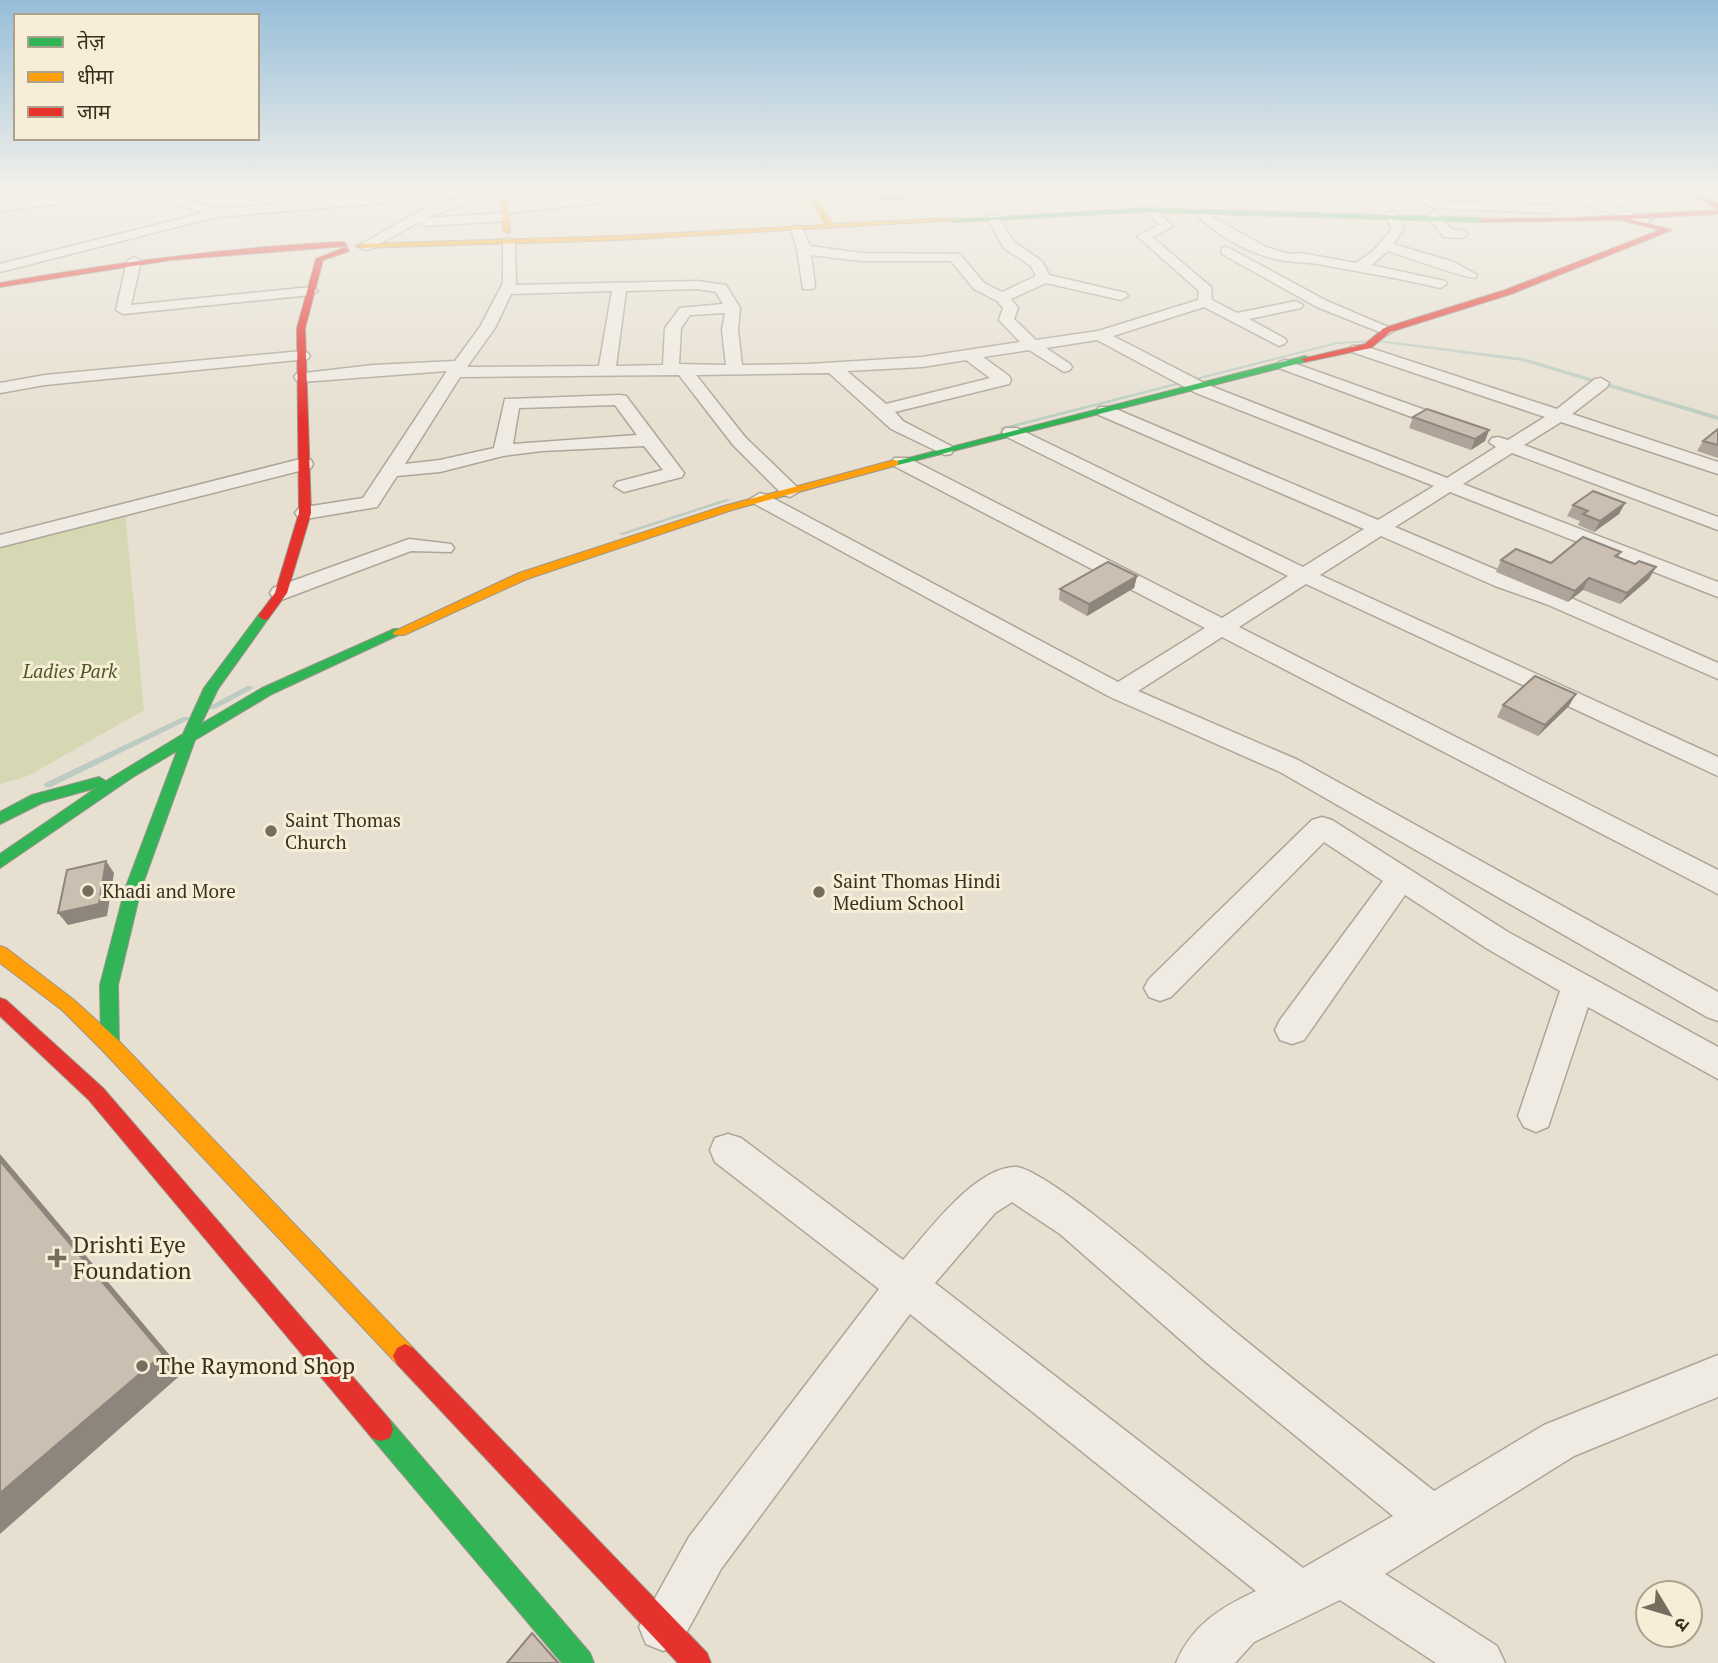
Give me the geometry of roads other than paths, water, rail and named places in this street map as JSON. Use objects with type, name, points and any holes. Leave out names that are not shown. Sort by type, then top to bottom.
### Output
[{"type":"street","points":[[0,285],[105,268]]},
{"type":"street","points":[[0,292],[112,268]]},
{"type":"street","points":[[132,268],[122,310],[311,291]]},
{"type":"street","points":[[110,1045],[109,985],[133,889],[188,738],[211,688],[281,593],[305,513],[302,328],[318,268]]},
{"type":"street","points":[[305,513],[370,503],[457,369],[487,328],[510,283],[509,268]]},
{"type":"street","points":[[806,268],[808,286]]},
{"type":"street","points":[[964,268],[979,286],[1002,298],[1011,308],[1006,320],[1033,346],[1064,367]]},
{"type":"street","points":[[1039,268],[1044,278]]},
{"type":"street","points":[[1180,268],[1206,290],[1205,302]]},
{"type":"street","points":[[1257,268],[1322,304],[1373,340],[1560,415],[1718,468]]},
{"type":"street","points":[[1359,268],[1397,273],[1440,284]]},
{"type":"street","points":[[1454,268],[1470,275]]},
{"type":"street","points":[[0,862],[128,774],[267,691],[523,576],[760,499],[786,487],[1202,389],[1373,340],[1571,268]]},
{"type":"street","points":[[1002,298],[1044,278],[1121,296]]},
{"type":"street","points":[[607,369],[620,287]]},
{"type":"street","points":[[506,290],[722,288],[733,308],[730,330],[734,369]]},
{"type":"street","points":[[302,377],[373,370],[833,368],[922,362],[1099,335],[1205,302],[1279,341]]},
{"type":"street","points":[[1234,318],[1296,305]]},
{"type":"street","points":[[733,308],[685,311],[673,328],[677,368],[739,440],[786,487]]},
{"type":"street","points":[[1099,335],[1202,389],[1718,590]]},
{"type":"street","points":[[883,410],[1003,380],[970,355]]},
{"type":"street","points":[[0,388],[45,380],[302,356]]},
{"type":"street","points":[[1284,365],[1718,524]]},
{"type":"street","points":[[833,368],[897,425],[945,450]]},
{"type":"street","points":[[1119,692],[1560,415],[1601,383]]},
{"type":"street","points":[[503,451],[511,403],[620,400],[675,472],[624,486]]},
{"type":"street","points":[[1105,411],[1503,581],[1554,599],[1718,672]]},
{"type":"street","points":[[1011,432],[1303,575],[1718,767]]},
{"type":"street","points":[[391,471],[440,466],[503,451],[542,446],[649,440]]},
{"type":"street","points":[[901,462],[1718,883]]},
{"type":"street","points":[[0,541],[304,464]]},
{"type":"street","points":[[760,499],[1119,692],[1289,766],[1718,1008]]},
{"type":"street","points":[[281,593],[409,545],[444,548]]},
{"type":"street","points":[[0,819],[37,799],[128,774]]},
{"type":"street","points":[[1160,988],[1322,827],[1497,940],[1718,1064]]},
{"type":"street","points":[[1292,1030],[1401,878]]},
{"type":"street","points":[[0,953],[68,1005],[110,1045],[697,1663]]},
{"type":"street","points":[[1536,1116],[1578,986]]},
{"type":"street","points":[[0,1005],[96,1094],[580,1663]]},
{"type":"street","points":[[728,1150],[906,1286],[1299,1595]]},
{"type":"street","points":[[663,1627],[705,1553],[906,1286],[982,1201],[1005,1185],[1018,1184],[1073,1221],[1222,1348],[1431,1518]]},
{"type":"street","points":[[1202,1663],[1237,1625],[1342,1574],[1559,1440],[1718,1377]]},
{"type":"street","points":[[1342,1574],[1480,1663]]},
{"type":"waterway","points":[[1002,428],[1337,343],[1378,341],[1523,360],[1718,418]]},
{"type":"waterway","points":[[621,534],[728,500]]},
{"type":"waterway","points":[[212,707],[250,688]]},
{"type":"waterway","points":[[48,785],[186,719]]},
{"type":"place","name":"Saint Thomas Church","points":[[271,831]]},
{"type":"place","name":"Khadi and More","points":[[88,891]]},
{"type":"place","name":"Saint Thomas Hindi Medium School","points":[[819,892]]},
{"type":"place","name":"Drishti Eye Foundation","points":[[57,1258]]},
{"type":"place","name":"The Raymond Shop","points":[[142,1366]]},
{"type":"park label","name":"Ladies Park","points":[[70,671]]}]
